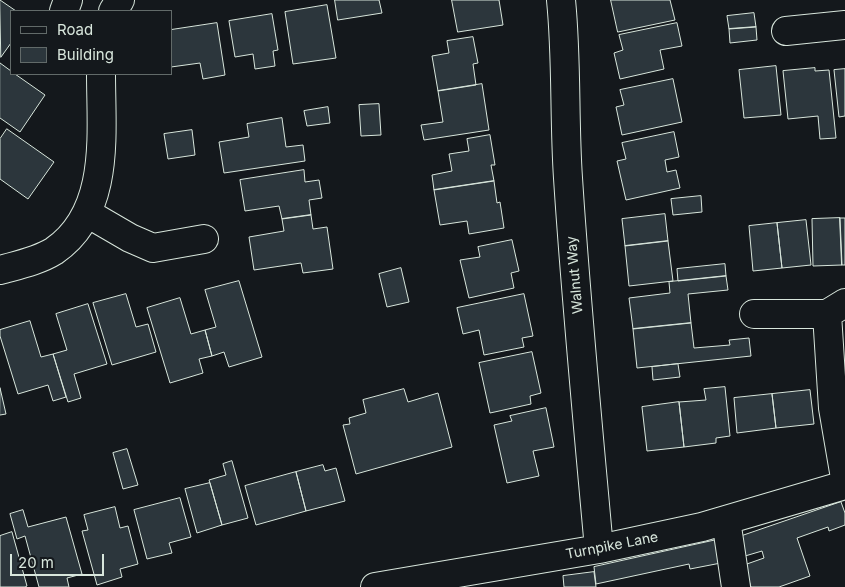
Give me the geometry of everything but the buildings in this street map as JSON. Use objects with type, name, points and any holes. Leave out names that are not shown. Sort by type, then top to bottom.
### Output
[{"type":"street","name":"Walnut Way","points":[[561,0],[564,28],[565,137],[572,239],[599,549]]},
{"type":"street","points":[[786,31],[845,25]]},
{"type":"street","points":[[0,270],[33,261],[54,250],[72,235],[87,213],[100,169],[101,75]]},
{"type":"street","points":[[87,213],[130,238],[153,248],[204,239]]},
{"type":"street","points":[[754,314],[836,309],[834,408],[845,478]]},
{"type":"street","name":"Turnpike Lane","points":[[375,587],[599,549],[702,527],[845,485]]},
{"type":"street","points":[[726,520],[736,587]]}]
